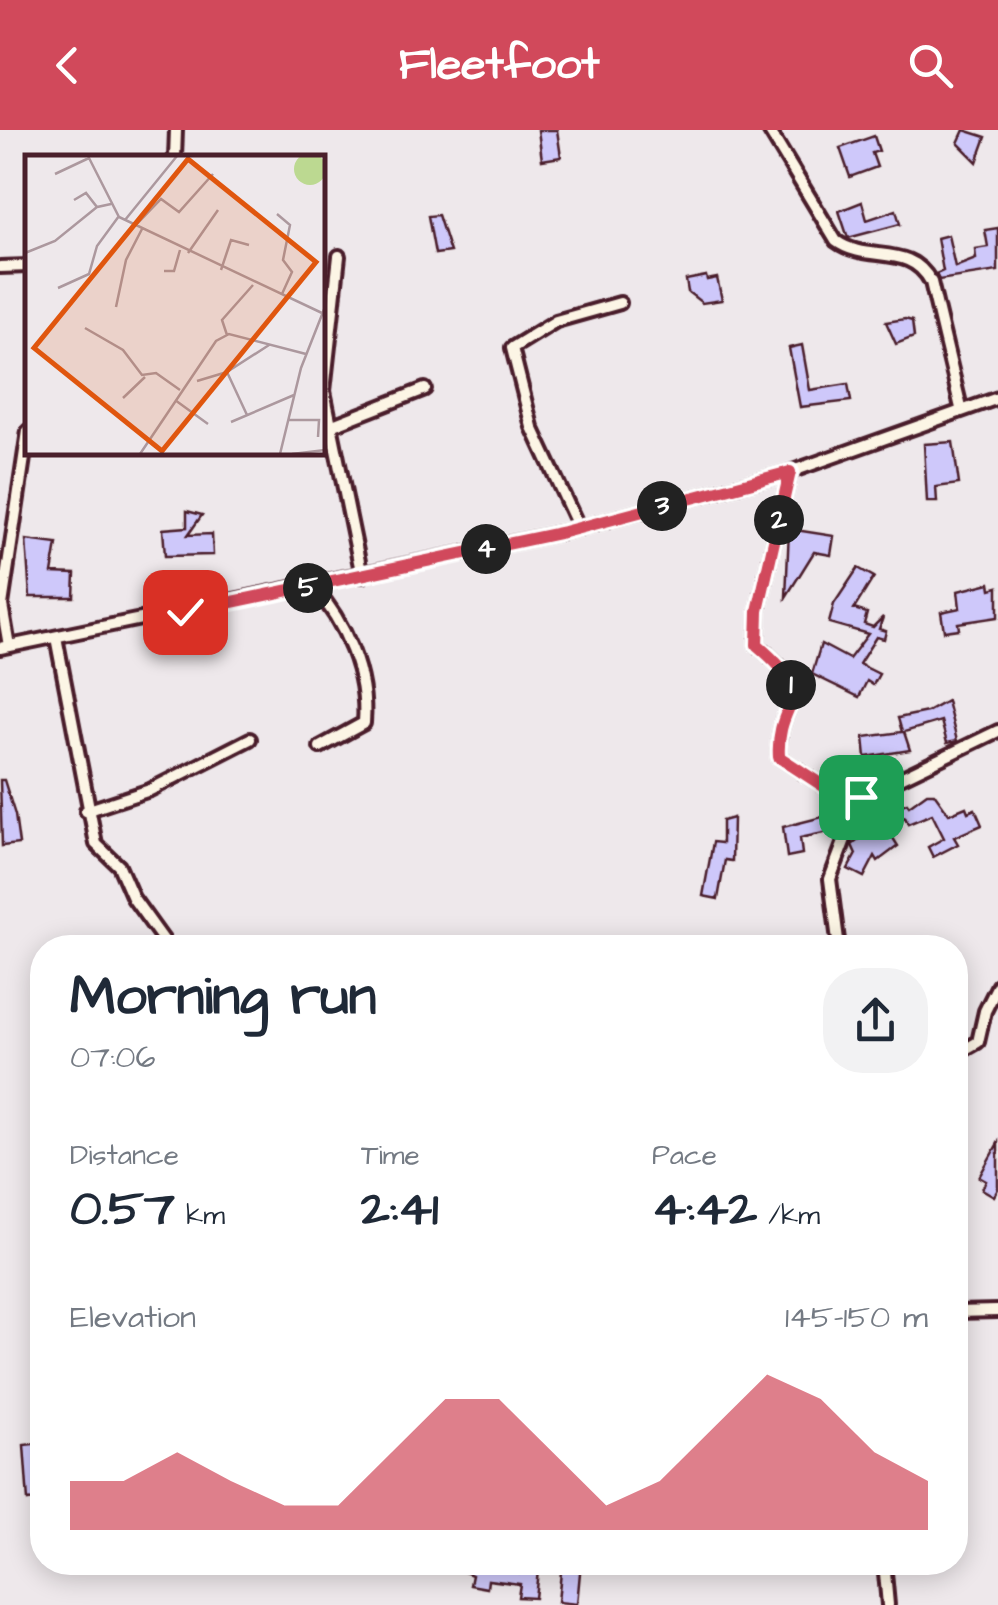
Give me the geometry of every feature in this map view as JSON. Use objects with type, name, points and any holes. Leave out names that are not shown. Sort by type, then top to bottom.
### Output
[{"type":"street","points":[[175,155],[176,130]]},
{"type":"street","points":[[769,130],[836,241],[849,250],[901,256],[922,265],[931,282],[961,408]]},
{"type":"street","points":[[325,383],[340,256]]},
{"type":"street","points":[[0,267],[25,266]]},
{"type":"street","points":[[579,528],[532,426],[512,348],[556,321],[620,303]]},
{"type":"street","points":[[333,426],[425,389]]},
{"type":"street","points":[[325,395],[362,576]]},
{"type":"street","points":[[25,452],[2,605],[4,647],[314,586],[579,528],[790,472],[998,398]]},
{"type":"street","points":[[790,472],[758,611],[757,645],[787,669],[794,698],[778,739],[779,757],[857,808]]},
{"type":"street","points":[[314,586],[331,606],[356,658],[365,708],[364,722],[320,748]]},
{"type":"street","points":[[56,637],[86,811],[96,844],[118,866],[133,898],[160,935]]},
{"type":"street","points":[[837,935],[830,878],[861,797],[998,731]]},
{"type":"street","points":[[86,811],[150,790],[250,739]]},
{"type":"street","points":[[968,1048],[978,1042],[985,1012],[998,985]]},
{"type":"street","points":[[968,1312],[998,1311]]},
{"type":"street","points":[[885,1575],[888,1605]]},
{"type":"building","points":[[538,130],[557,130],[561,157],[542,160]]},
{"type":"building","points":[[964,130],[986,137],[977,162],[958,143]]},
{"type":"building","points":[[874,136],[879,151],[872,153],[877,167],[850,177],[840,148]]},
{"type":"building","points":[[862,202],[867,220],[896,210],[900,224],[848,238],[839,211]]},
{"type":"building","points":[[438,215],[450,252],[435,254],[428,216]]},
{"type":"building","points":[[998,228],[998,271],[939,280],[936,274],[943,271],[937,238],[948,235],[955,267],[976,259],[975,249],[988,247],[985,230]]},
{"type":"building","points":[[706,276],[707,280],[717,278],[722,300],[702,303],[688,292],[686,280]]},
{"type":"building","points":[[912,321],[914,337],[896,344],[886,322]]},
{"type":"building","points":[[802,345],[810,390],[848,384],[851,401],[800,407],[789,348]]},
{"type":"building","points":[[953,442],[959,484],[936,487],[937,502],[927,502],[924,444]]},
{"type":"building","points":[[187,511],[202,515],[188,535],[212,534],[213,555],[165,556],[163,529],[187,527]]},
{"type":"building","points":[[789,529],[834,536],[831,555],[814,552],[786,597]]},
{"type":"building","points":[[26,540],[57,544],[52,573],[75,574],[74,597],[30,597]]},
{"type":"building","points":[[858,568],[874,577],[854,609],[867,613],[864,624],[873,627],[883,617],[879,629],[886,631],[884,639],[876,637],[859,664],[879,674],[873,685],[867,681],[859,697],[812,674],[821,644],[849,659],[868,634],[829,623],[834,604]]},
{"type":"building","points":[[990,583],[991,589],[998,587],[998,617],[958,623],[959,629],[944,631],[941,612],[960,608],[958,591]]},
{"type":"building","points":[[947,701],[957,741],[947,743],[941,721],[904,732],[910,750],[866,757],[864,737],[902,732],[898,718],[927,712]]},
{"type":"building","points":[[0,780],[4,780],[15,815],[19,844],[2,846]]},
{"type":"building","points":[[927,793],[934,793],[949,814],[966,807],[968,812],[975,809],[982,825],[954,837],[958,844],[933,857],[928,847],[944,838],[932,814],[908,824],[905,817],[886,827],[898,846],[878,861],[875,856],[864,877],[848,869],[856,854],[852,845],[879,824],[876,814],[907,803],[909,806]]},
{"type":"building","points":[[830,815],[833,831],[800,838],[802,854],[787,857],[783,827]]},
{"type":"building","points":[[733,818],[732,861],[725,860],[718,899],[703,896],[713,842],[722,843],[722,821]]},
{"type":"building","points":[[998,1143],[998,1189],[994,1196],[982,1189],[986,1181],[979,1177]]},
{"type":"building","points":[[30,1444],[28,1501],[24,1445]]},
{"type":"building","points":[[472,1575],[538,1575],[535,1598],[518,1597],[520,1584],[488,1580],[487,1588],[470,1585]]},
{"type":"building","points":[[561,1575],[580,1575],[577,1604],[558,1602]]},
{"type":"route","points":[[185,612],[564,532],[790,472],[758,611],[757,645],[787,669],[794,698],[778,739],[779,757],[857,808],[861,797]]}]
